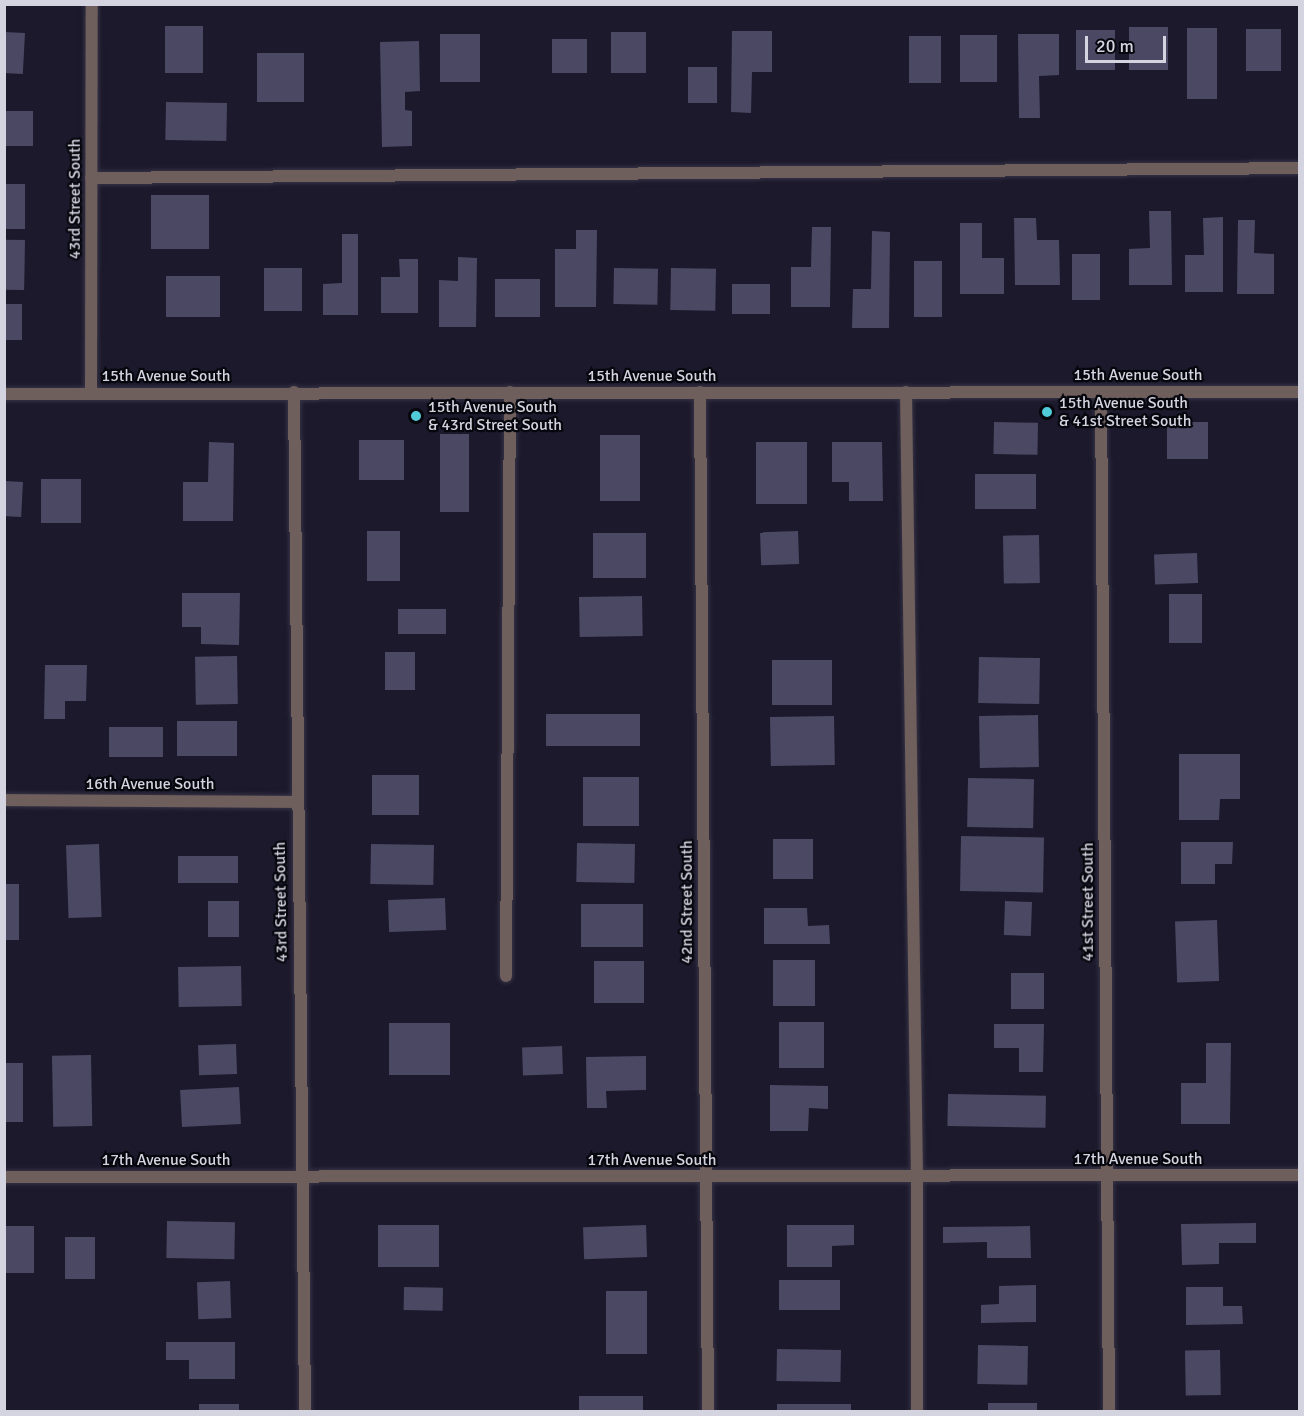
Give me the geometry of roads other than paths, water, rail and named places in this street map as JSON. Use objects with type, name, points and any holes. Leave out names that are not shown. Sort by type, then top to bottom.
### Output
[{"type":"street","name":"43rd Street South","points":[[91,393],[92,4]]},
{"type":"street","points":[[91,178],[1299,168]]},
{"type":"street","name":"43rd Street South","points":[[294,392],[296,802],[305,1412]]},
{"type":"street","points":[[506,976],[510,392]]},
{"type":"street","name":"42nd Street South","points":[[700,392],[708,1412]]},
{"type":"street","points":[[906,392],[917,1176],[917,1412]]},
{"type":"street","name":"41st Street South","points":[[1101,392],[1109,1412]]},
{"type":"street","name":"15th Avenue South","points":[[4,394],[1299,392]]},
{"type":"street","name":"16th Avenue South","points":[[4,800],[296,802]]},
{"type":"street","name":"17th Avenue South","points":[[4,1177],[1299,1175]]},
{"type":"place","name":"15th Avenue South & 41st Street South","points":[[1047,412]]},
{"type":"place","name":"15th Avenue South & 43rd Street South","points":[[416,416]]}]
